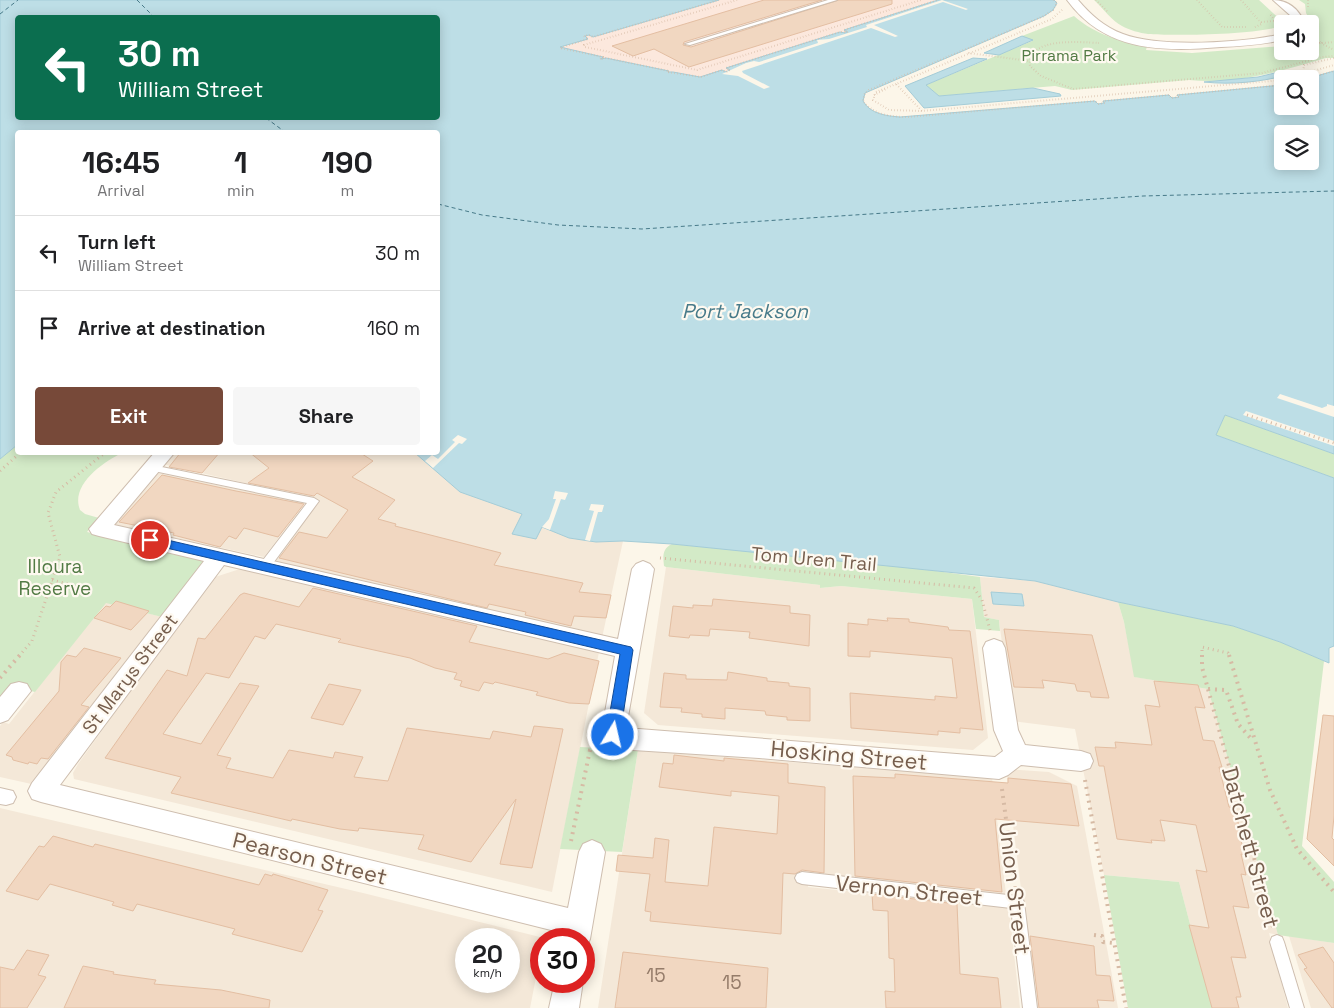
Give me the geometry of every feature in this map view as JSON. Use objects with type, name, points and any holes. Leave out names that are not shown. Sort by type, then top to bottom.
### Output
[{"type":"street","points":[[1278,0],[1296,15]]},
{"type":"street","points":[[1069,3],[1104,29],[1123,37],[1150,44],[1188,46],[1274,38]]},
{"type":"street","points":[[163,455],[99,528],[627,650]]},
{"type":"street","name":"St Marys Street","points":[[41,791],[219,556]]},
{"type":"street","points":[[613,735],[643,570]]},
{"type":"street","points":[[994,648],[1006,730],[1008,761]]},
{"type":"street","points":[[0,713],[9,685]]},
{"type":"street","name":"Hosking Street","points":[[613,735],[633,740],[759,748],[1008,761],[1081,761]]},
{"type":"street","name":"Pearson Street","points":[[41,791],[563,928]]},
{"type":"street","points":[[579,928],[592,852]]},
{"type":"street","points":[[564,1008],[567,993]]},
{"type":"lane","points":[[688,44],[834,0]]},
{"type":"lane","points":[[152,468],[314,501],[264,567]]},
{"type":"lane","name":"Vernon Street","points":[[802,878],[1017,902]]},
{"type":"lane","name":"Union Street","points":[[1017,902],[1030,1008]]},
{"type":"lane","name":"Datchett Street","points":[[1277,942],[1297,1008]]},
{"type":"path","points":[[1054,0],[1057,3],[1053,10],[1044,16],[869,90],[865,93],[863,101],[873,110],[900,117],[1097,103]]},
{"type":"path","points":[[1096,0],[1113,18]]},
{"type":"path","points":[[1197,0],[1222,27],[1253,27]]},
{"type":"path","points":[[1242,0],[1260,22]]},
{"type":"path","points":[[1069,3],[1052,19],[888,86],[876,92],[873,100],[887,110],[922,111],[1095,98],[1274,80]]},
{"type":"path","points":[[1260,22],[1274,21]]},
{"type":"path","points":[[1236,30],[1262,24],[1260,22]]},
{"type":"path","points":[[1319,41],[1334,50]]},
{"type":"path","points":[[1100,43],[1068,42],[1049,45],[1034,50],[1029,58],[1030,66],[1041,76],[1073,89],[1262,73],[1322,56],[1334,57]]},
{"type":"path","points":[[1319,43],[1333,42]]},
{"type":"path","points":[[590,56],[604,58],[611,53]]},
{"type":"path","points":[[967,53],[1030,61]]},
{"type":"path","points":[[1304,70],[1304,66],[1334,57]]},
{"type":"path","points":[[1317,70],[1334,65]]},
{"type":"path","points":[[656,69],[670,72],[676,67]]},
{"type":"path","points":[[1319,75],[1334,71]]},
{"type":"path","points":[[896,84],[922,111]]},
{"type":"path","points":[[1083,104],[1274,86]]},
{"type":"path","points":[[1157,98],[1174,96],[1168,91]]},
{"type":"path","points":[[1095,98],[1100,102],[1097,103]]},
{"type":"path","points":[[1247,414],[1334,444]]},
{"type":"path","points":[[0,471],[18,455]]},
{"type":"path","points":[[9,685],[32,641],[60,556],[48,513],[56,492],[102,455]]},
{"type":"path","name":"Tom Uren Trail","points":[[643,570],[650,558],[660,558],[974,588],[982,600],[994,648]]},
{"type":"path","points":[[52,580],[94,592]]},
{"type":"path","name":"Datchett Street","points":[[1255,743],[1228,653],[1202,647],[1202,667],[1277,942]]},
{"type":"path","points":[[1208,687],[1226,690],[1238,724],[1255,743],[1270,790],[1297,849],[1334,892]]},
{"type":"path","points":[[592,852],[570,844],[590,750],[613,735]]},
{"type":"path","name":"Union Street","points":[[1008,761],[1017,902]]},
{"type":"path","points":[[1081,761],[1126,1008]]},
{"type":"path","points":[[1094,935],[1102,936],[1103,942],[1114,943]]},
{"type":"shaded area","points":[[719,0],[938,0],[845,30],[848,32],[845,33],[840,32],[727,69],[730,70],[726,72],[722,70],[701,77],[667,72],[669,71],[606,58],[600,59],[560,48],[588,39],[584,36],[589,35],[593,37]]},
{"type":"shaded area","points":[[170,455],[417,455],[460,492],[523,514],[512,533],[542,527],[569,538],[596,542],[623,541],[602,638],[276,561],[320,500],[162,464]]},
{"type":"shaded area","points":[[157,473],[305,503],[264,557],[111,524]]},
{"type":"shaded area","points":[[666,567],[820,585],[820,588],[841,586],[972,599],[988,738],[973,750],[658,725],[644,713]]},
{"type":"shaded area","points":[[243,568],[599,652],[552,892],[74,779],[73,773],[78,764],[212,578]]},
{"type":"shaded area","points":[[980,577],[1035,581],[1118,602],[1135,677],[1208,689],[1278,935],[1269,933],[1288,1008],[1212,1008],[1179,882],[1104,875],[1075,729],[1012,721],[999,620],[984,617]]},
{"type":"shaded area","points":[[106,602],[162,617],[36,785],[0,777],[0,726],[3,722],[9,724]]},
{"type":"shaded area","points":[[638,750],[992,778],[1006,894],[808,872],[808,887],[1009,908],[1020,1008],[598,1008]]},
{"type":"shaded area","points":[[1006,769],[1049,772],[1077,786],[1118,1008],[1036,1008]]},
{"type":"shaded area","points":[[0,808],[504,928],[455,928],[455,993],[520,993],[520,932],[530,935],[530,993],[533,993],[530,1008],[0,1008]]},
{"type":"shaded area","points":[[1289,936],[1334,943],[1334,1008],[1311,1008]]},
{"type":"green space","points":[[1094,0],[1259,0],[1275,15],[1274,28],[1241,33],[1198,35],[1148,34],[1131,30],[1118,24]]},
{"type":"green space","name":"Pirrama Park","points":[[1299,0],[1334,0],[1334,58],[1326,58],[1292,68],[1274,70],[1274,72],[1241,79],[1189,80],[1072,90],[1055,86],[939,96],[926,85],[1032,41],[1022,36],[1074,16],[1099,33],[1147,46],[1146,50],[1192,53],[1274,47],[1274,60],[1319,60],[1319,15],[1307,15],[1305,4]]},
{"type":"green space","points":[[1225,415],[1334,454],[1334,478],[1216,435]]},
{"type":"green space","name":"Illoura Reserve","points":[[15,447],[15,455],[118,455],[98,468],[84,483],[80,492],[78,501],[80,510],[85,514],[99,518],[87,532],[206,560],[162,617],[106,603],[35,692],[15,687],[0,706],[0,459]]},
{"type":"green space","points":[[672,544],[914,568],[980,577],[984,617],[999,620],[1000,631],[976,629],[972,599],[841,586],[820,588],[820,585],[666,567],[664,566],[663,559],[664,553],[666,548]]},
{"type":"green space","points":[[1118,602],[1233,626],[1280,642],[1324,661],[1302,846],[1334,882],[1334,943],[1278,935],[1208,689],[1134,677],[1124,622]]},
{"type":"green space","points":[[580,747],[638,750],[622,852],[560,849]]},
{"type":"green space","points":[[1104,875],[1179,882],[1212,1008],[1128,1008]]},
{"type":"water","name":"Port Jackson","points":[[0,0],[719,0],[593,37],[585,36],[588,39],[560,47],[603,57],[601,59],[606,58],[700,77],[722,70],[726,72],[730,70],[726,68],[840,32],[845,33],[847,32],[844,30],[938,0],[1054,0],[1057,3],[1053,10],[1044,16],[865,93],[863,101],[874,112],[900,117],[1095,101],[1098,104],[1104,103],[1103,101],[1169,95],[1172,98],[1179,97],[1177,95],[1274,86],[1274,115],[1319,115],[1319,75],[1334,71],[1334,454],[1225,415],[1216,435],[1334,478],[1334,646],[1329,648],[1329,663],[1280,642],[1233,626],[1118,602],[1035,581],[672,544],[623,541],[596,542],[569,538],[542,527],[536,539],[512,534],[522,514],[460,492],[417,455],[440,455],[440,130],[15,130],[15,447],[0,459]]},
{"type":"water","points":[[1022,36],[1033,40],[999,55],[984,53]]},
{"type":"water","points":[[973,58],[987,59],[926,85],[939,96],[1033,88],[1060,94],[1061,96],[924,108],[905,86]]},
{"type":"water","points":[[1274,73],[1274,78],[1246,82],[1204,82],[1258,77]]},
{"type":"water","points":[[991,592],[1022,594],[1024,606],[993,604]]},
{"type":"pier","points":[[942,0],[968,9],[966,10],[943,2],[874,25],[898,36],[895,37],[871,28],[742,71],[770,87],[764,89],[738,76],[722,74],[746,63],[759,62],[818,43],[817,40],[829,39],[867,27],[866,25]]},
{"type":"pier","points":[[1280,394],[1322,408],[1327,406],[1327,404],[1334,406],[1334,417],[1277,398]]},
{"type":"pier","points":[[1246,411],[1334,441],[1334,446],[1243,415]]},
{"type":"pier","points":[[458,435],[467,439],[462,444],[459,443],[433,468],[425,461],[432,455],[438,459],[455,442],[452,440]]},
{"type":"pier","points":[[555,491],[568,493],[565,500],[561,499],[550,530],[542,527],[549,519],[556,499],[553,499]]},
{"type":"pier","points":[[591,504],[604,505],[602,512],[598,512],[590,541],[585,540],[594,511],[589,510]]},
{"type":"building","points":[[764,0],[822,0],[684,42],[683,45],[691,47],[839,0],[892,0],[892,4],[689,67],[654,49],[633,56],[612,46]]},
{"type":"building","points":[[179,455],[217,455],[202,473],[169,467]]},
{"type":"building","points":[[253,455],[364,455],[373,461],[352,477],[395,500],[378,519],[396,524],[395,526],[501,553],[494,565],[583,583],[579,592],[611,595],[606,618],[574,616],[571,626],[525,615],[526,612],[489,604],[487,608],[279,558],[299,532],[327,538],[348,510],[317,493],[314,496],[248,483],[269,468]]},
{"type":"building","points":[[162,475],[304,504],[278,537],[244,528],[236,539],[229,536],[220,547],[173,535],[174,533],[119,522]]},
{"type":"building","points":[[313,588],[477,626],[469,642],[548,659],[564,653],[599,661],[589,704],[569,703],[536,695],[538,692],[495,682],[493,684],[484,682],[479,691],[460,686],[462,681],[454,679],[457,673],[435,668],[410,658],[338,642],[341,639],[276,624],[265,639],[255,636],[229,678],[206,673],[163,734],[201,744],[240,683],[259,686],[217,755],[231,758],[226,768],[273,778],[289,750],[333,758],[335,752],[363,757],[354,777],[388,781],[407,728],[490,739],[493,731],[531,737],[534,726],[563,729],[532,868],[500,864],[516,799],[471,862],[418,849],[424,835],[359,828],[358,831],[292,819],[291,821],[171,793],[181,777],[105,758],[167,670],[187,676],[198,638],[205,639],[240,595],[244,593],[299,607]]},
{"type":"building","points":[[713,599],[790,606],[790,613],[810,615],[809,646],[749,638],[750,632],[710,629],[709,636],[690,635],[689,638],[669,636],[673,606],[693,608],[693,605],[712,606]]},
{"type":"building","points":[[116,601],[149,611],[131,630],[94,618],[106,606],[110,607]]},
{"type":"building","points":[[887,618],[909,619],[909,622],[948,627],[949,630],[970,631],[983,730],[960,728],[960,733],[938,731],[938,735],[851,728],[850,693],[935,700],[935,696],[957,698],[952,658],[870,651],[870,657],[848,656],[848,623],[868,625],[868,619],[888,621]]},
{"type":"building","points":[[1004,629],[1092,635],[1109,698],[1091,697],[1090,692],[1077,691],[1075,684],[1042,680],[1044,688],[1014,687]]},
{"type":"building","points":[[84,648],[121,658],[81,705],[89,707],[48,759],[41,758],[37,764],[13,760],[12,757],[6,755],[59,691],[61,662],[67,655],[76,657]]},
{"type":"building","points":[[728,672],[767,678],[767,681],[789,683],[789,686],[810,688],[810,721],[787,720],[787,717],[766,715],[765,711],[725,708],[725,719],[702,717],[702,714],[681,712],[682,708],[660,707],[664,673],[686,675],[686,679],[727,680]]},
{"type":"building","points":[[1154,681],[1198,685],[1205,708],[1195,707],[1203,740],[1214,741],[1222,767],[1219,767],[1229,807],[1234,808],[1240,829],[1238,830],[1245,855],[1241,854],[1246,875],[1241,874],[1249,908],[1233,906],[1246,958],[1231,957],[1241,997],[1236,997],[1239,1008],[1212,1008],[1189,925],[1209,928],[1196,870],[1207,872],[1196,825],[1160,820],[1165,841],[1151,840],[1152,843],[1117,839],[1104,766],[1099,766],[1095,747],[1116,748],[1115,742],[1152,745],[1145,705],[1160,707]]},
{"type":"building","points":[[329,684],[361,690],[343,725],[311,718]]},
{"type":"building","points":[[1323,715],[1334,716],[1334,816],[1332,838],[1334,840],[1334,866],[1307,839]]},
{"type":"building","points":[[674,755],[724,761],[724,758],[788,764],[788,783],[825,787],[824,873],[802,870],[795,874],[783,873],[781,934],[650,921],[651,912],[645,911],[650,874],[616,871],[618,855],[653,858],[655,838],[669,840],[665,882],[708,886],[714,827],[777,834],[779,796],[731,791],[731,796],[659,787],[663,763],[673,764]]},
{"type":"building","points":[[895,774],[1008,783],[1008,778],[1071,784],[1079,826],[995,819],[1002,892],[855,876],[853,776],[895,778]]},
{"type":"building","points":[[53,836],[93,847],[95,844],[259,885],[265,874],[272,876],[273,874],[328,890],[318,910],[323,911],[302,952],[232,934],[235,929],[137,904],[133,911],[112,905],[114,902],[50,884],[38,900],[6,891],[39,846],[44,847]]},
{"type":"building","points":[[872,894],[957,904],[960,974],[998,978],[1001,1008],[886,1008],[885,991],[895,992],[894,959],[889,958],[888,911],[873,910]]},
{"type":"building","points":[[1030,936],[1094,946],[1096,975],[1110,976],[1114,1001],[1097,1000],[1099,1008],[1039,1008]]},
{"type":"building","points":[[1323,947],[1334,963],[1334,1008],[1332,1008],[1304,969],[1307,968],[1298,955]]},
{"type":"building","points":[[27,950],[49,955],[38,975],[46,977],[27,1008],[0,1008],[0,967],[14,970]]},
{"type":"building","points":[[623,952],[768,968],[766,1008],[615,1008]]},
{"type":"building","points":[[83,966],[114,972],[113,974],[156,980],[154,984],[221,990],[270,1000],[269,1008],[64,1008]]},
{"type":"ferry route","points":[[0,14],[18,0]]},
{"type":"ferry route","points":[[137,0],[152,15]]},
{"type":"ferry route","points":[[269,120],[282,130]]},
{"type":"ferry route","points":[[440,204],[482,215],[558,225],[642,229],[1143,196],[1334,191]]},
{"type":"route","points":[[150,540],[627,650],[613,735]]}]
